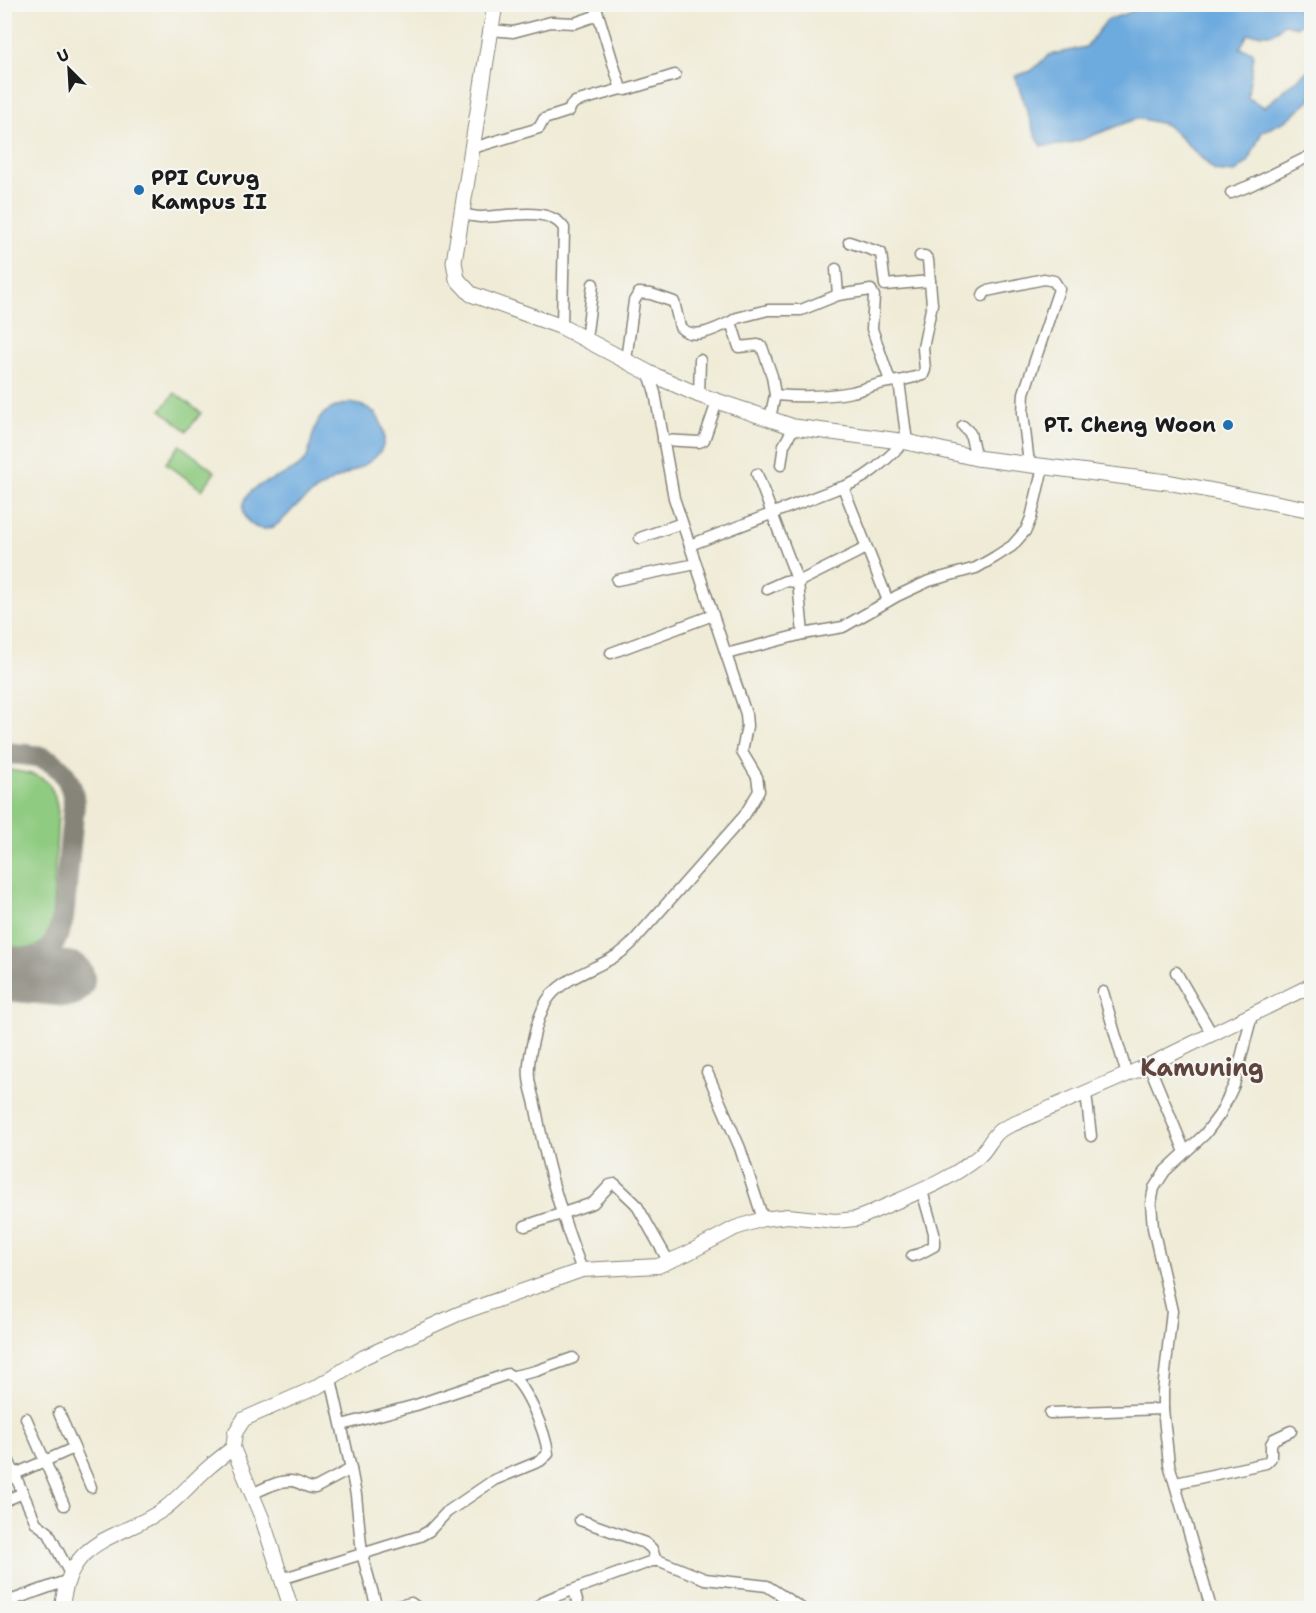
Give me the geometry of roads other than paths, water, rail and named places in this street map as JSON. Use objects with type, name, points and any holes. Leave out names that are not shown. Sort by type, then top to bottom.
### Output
[{"type":"main road","points":[[495,4],[454,262],[456,279],[471,294],[562,327],[649,373],[717,402],[758,416],[770,417],[794,427],[905,442],[976,458],[1167,482],[1311,510]]},
{"type":"street","points":[[491,30],[513,32],[550,22],[575,22],[596,10],[621,88]]},
{"type":"street","points":[[473,148],[539,128],[544,119],[569,111],[575,102],[675,75]]},
{"type":"street","points":[[1231,193],[1311,155]]},
{"type":"street","points":[[462,214],[478,217],[539,214],[551,216],[562,224],[564,228],[562,327]]},
{"type":"street","points":[[849,242],[880,254],[885,285],[930,282]]},
{"type":"street","points":[[775,395],[800,397],[851,392],[923,375],[925,370],[923,348],[932,303],[928,260],[927,257],[920,256]]},
{"type":"street","points":[[836,269],[838,295]]},
{"type":"street","points":[[726,654],[803,634],[843,627],[929,581],[976,568],[1012,546],[1026,530],[1031,518],[1036,466],[1023,413],[1024,393],[1059,289],[1054,281],[1044,279],[987,291],[983,296]]},
{"type":"street","points":[[586,340],[592,284]]},
{"type":"street","points":[[627,360],[633,301],[639,293],[651,294],[674,302],[680,327],[689,333],[708,333],[736,318],[768,310],[801,310],[838,295],[869,289],[874,293],[872,329],[894,381],[905,442],[884,463],[853,484],[690,545]]},
{"type":"street","points":[[731,322],[739,347],[758,345],[762,348],[772,376],[775,395],[770,417]]},
{"type":"street","points":[[699,394],[700,360]]},
{"type":"street","points":[[582,1270],[561,1214],[541,1142],[528,1077],[530,1056],[541,1014],[549,998],[560,986],[617,956],[631,944],[744,816],[757,797],[759,783],[742,752],[747,726],[746,714],[671,486],[649,373]]},
{"type":"street","points":[[663,440],[699,442],[704,440],[717,402]]},
{"type":"street","points":[[963,426],[970,433],[976,458]]},
{"type":"street","points":[[781,465],[784,445],[794,427]]},
{"type":"street","points":[[757,474],[798,582],[803,634]]},
{"type":"street","points":[[843,487],[888,601]]},
{"type":"street","points":[[640,538],[682,523]]},
{"type":"street","points":[[767,589],[785,581],[798,582],[866,548]]},
{"type":"street","points":[[617,580],[696,564]]},
{"type":"street","points":[[611,653],[713,615]]},
{"type":"street","points":[[1176,972],[1212,1034]]},
{"type":"street","points":[[291,1608],[262,1518],[233,1448],[234,1433],[244,1419],[295,1398],[331,1379],[364,1357],[458,1314],[582,1270],[643,1268],[669,1262],[735,1228],[763,1219],[788,1216],[835,1221],[856,1219],[922,1191],[978,1158],[986,1150],[993,1137],[1002,1129],[1149,1065],[1307,987]]},
{"type":"street","points":[[1103,992],[1126,1075]]},
{"type":"street","points":[[1211,1608],[1169,1464],[1163,1409],[1172,1311],[1153,1227],[1151,1203],[1154,1188],[1159,1179],[1205,1134],[1220,1114],[1234,1085],[1252,1015]]},
{"type":"street","points":[[1149,1065],[1185,1152]]},
{"type":"street","points":[[707,1072],[740,1148],[763,1219]]},
{"type":"street","points":[[1086,1093],[1091,1136]]},
{"type":"street","points":[[525,1226],[593,1203],[610,1185],[615,1184],[636,1204],[669,1262]]},
{"type":"street","points":[[912,1256],[934,1246],[934,1233],[922,1191]]},
{"type":"street","points":[[342,1425],[417,1405],[506,1373],[514,1376],[573,1358]]},
{"type":"street","points":[[281,1579],[420,1536],[429,1531],[447,1512],[494,1480],[547,1456],[546,1440],[541,1424],[514,1376]]},
{"type":"street","points":[[331,1379],[356,1495],[362,1554],[377,1608]]},
{"type":"street","points":[[1050,1413],[1163,1409]]},
{"type":"street","points":[[58,1413],[91,1487]]},
{"type":"street","points":[[26,1418],[64,1505]]},
{"type":"street","points":[[1176,1483],[1266,1463],[1271,1458],[1271,1444],[1274,1439],[1291,1431]]},
{"type":"street","points":[[15,1474],[74,1448]]},
{"type":"street","points":[[62,1608],[68,1578],[96,1544],[165,1508],[207,1468],[233,1448]]},
{"type":"street","points":[[4,1450],[7,1462],[15,1474],[36,1523],[48,1532],[68,1578]]},
{"type":"street","points":[[252,1494],[287,1481],[313,1488],[351,1469]]},
{"type":"street","points":[[4,1501],[23,1493]]},
{"type":"street","points":[[580,1520],[602,1526],[650,1546],[656,1561]]},
{"type":"street","points":[[536,1608],[544,1601],[656,1561],[664,1562],[705,1579],[738,1584],[761,1584],[801,1608]]},
{"type":"street","points":[[4,1603],[68,1578]]},
{"type":"street","points":[[574,1590],[579,1608]]},
{"type":"street","points":[[388,1608],[411,1603],[418,1608]]},
{"type":"water","points":[[1141,4],[1297,5],[1296,8],[1308,16],[1297,27],[1284,24],[1273,34],[1248,34],[1240,48],[1253,52],[1248,98],[1264,107],[1307,71],[1311,75],[1311,99],[1287,120],[1262,132],[1248,162],[1234,173],[1215,171],[1167,125],[1138,118],[1081,140],[1062,145],[1041,146],[1015,76],[1031,71],[1049,55],[1086,47],[1107,20],[1131,12]]},
{"type":"water","points":[[349,403],[368,408],[381,423],[384,436],[383,446],[377,455],[359,468],[318,489],[274,527],[258,528],[248,521],[244,504],[251,491],[300,466],[307,457],[319,420],[327,411]]},
{"type":"place","name":"PPI Curug Kampus II","points":[[139,190]]},
{"type":"place","name":"PT. Cheng Woon","points":[[1228,425]]},
{"type":"district","name":"Kamuning","points":[[1202,1068]]}]
